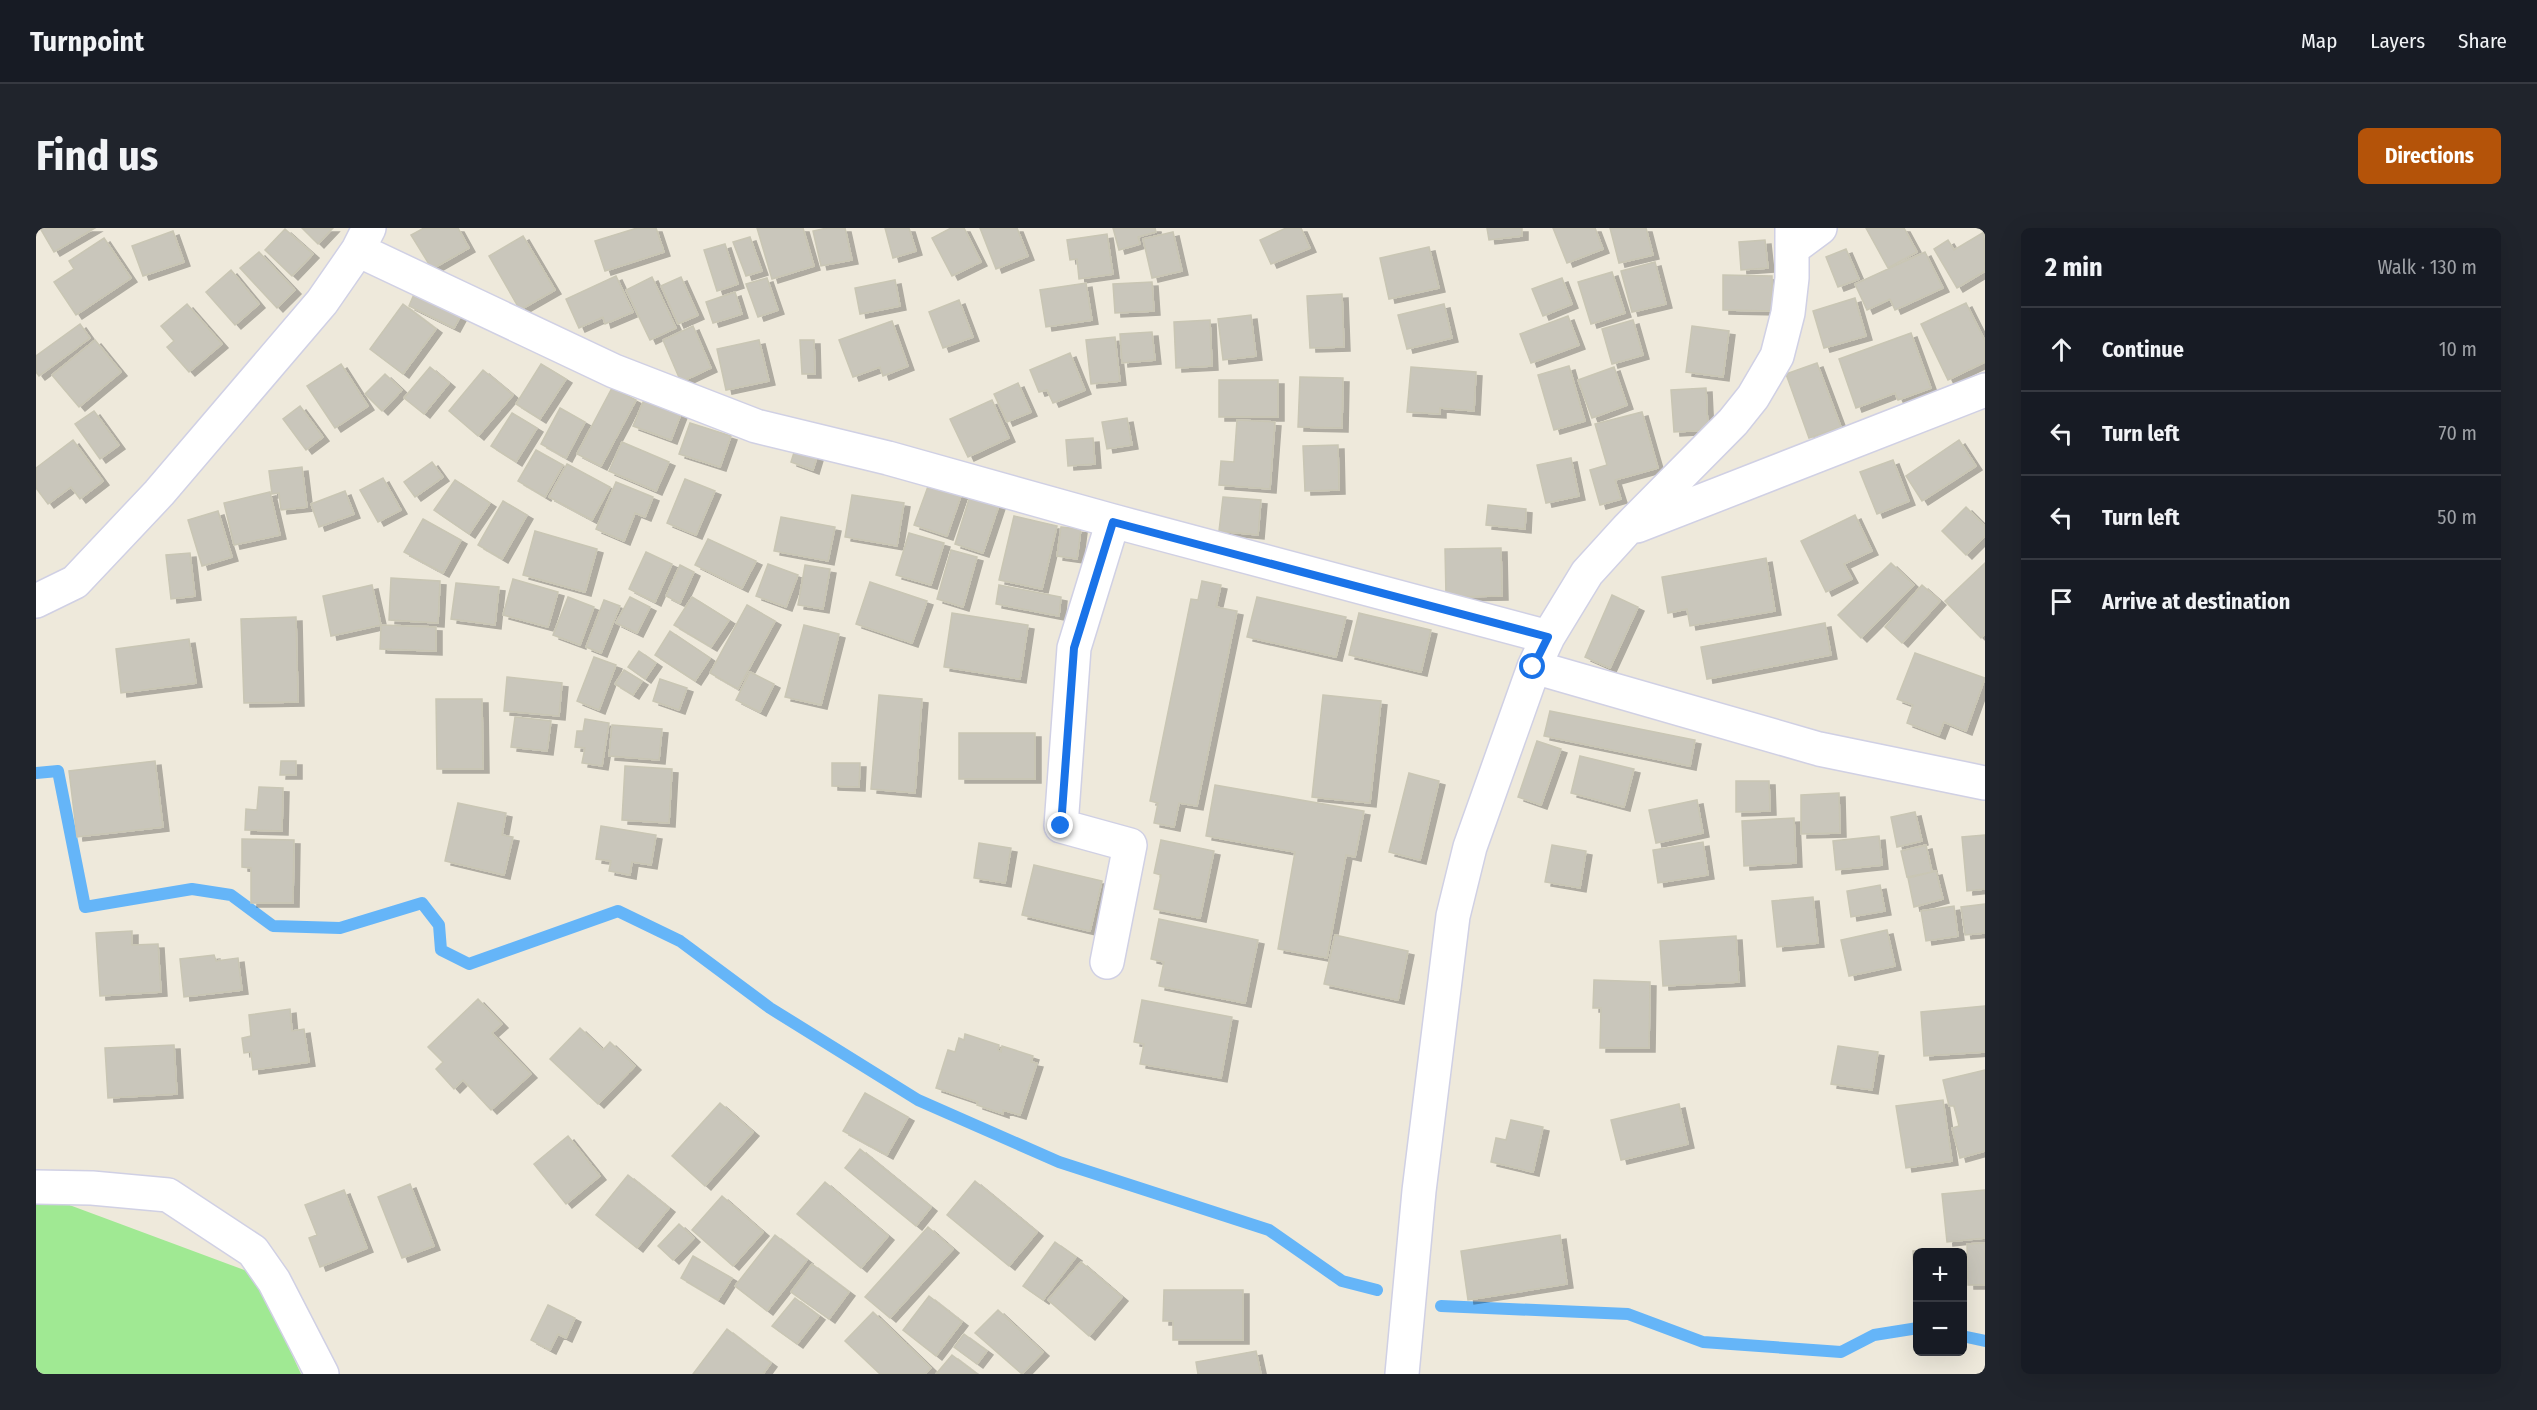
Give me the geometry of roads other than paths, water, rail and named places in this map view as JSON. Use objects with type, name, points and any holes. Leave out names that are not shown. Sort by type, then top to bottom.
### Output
[{"type":"street","points":[[1402,1374],[1419,1191],[1454,916],[1470,847],[1533,667],[1548,637],[1587,573],[1732,422],[1753,397],[1777,356],[1788,313],[1793,238],[1820,228]]},
{"type":"street","points":[[36,601],[75,582],[159,494],[322,302],[364,239],[614,371],[756,426],[888,458],[1113,522],[1548,637]]},
{"type":"street","points":[[1626,530],[1985,390]]},
{"type":"street","points":[[1107,963],[1130,845],[1061,826],[1074,648],[1113,522]]},
{"type":"street","points":[[1533,667],[1819,749],[1985,783]]},
{"type":"street","points":[[36,1187],[92,1188],[168,1195],[253,1251],[274,1281],[322,1374]]},
{"type":"waterway","points":[[36,773],[58,771],[85,907],[192,889],[231,895],[273,926],[340,928],[422,903],[439,925],[441,950],[469,964],[618,911],[680,941],[770,1008],[918,1100],[1059,1162],[1269,1230],[1342,1281],[1377,1290]]},
{"type":"waterway","points":[[1441,1306],[1628,1314],[1703,1342],[1841,1352],[1874,1335],[1913,1329]]},
{"type":"waterway","points":[[1967,1337],[1985,1341]]}]
